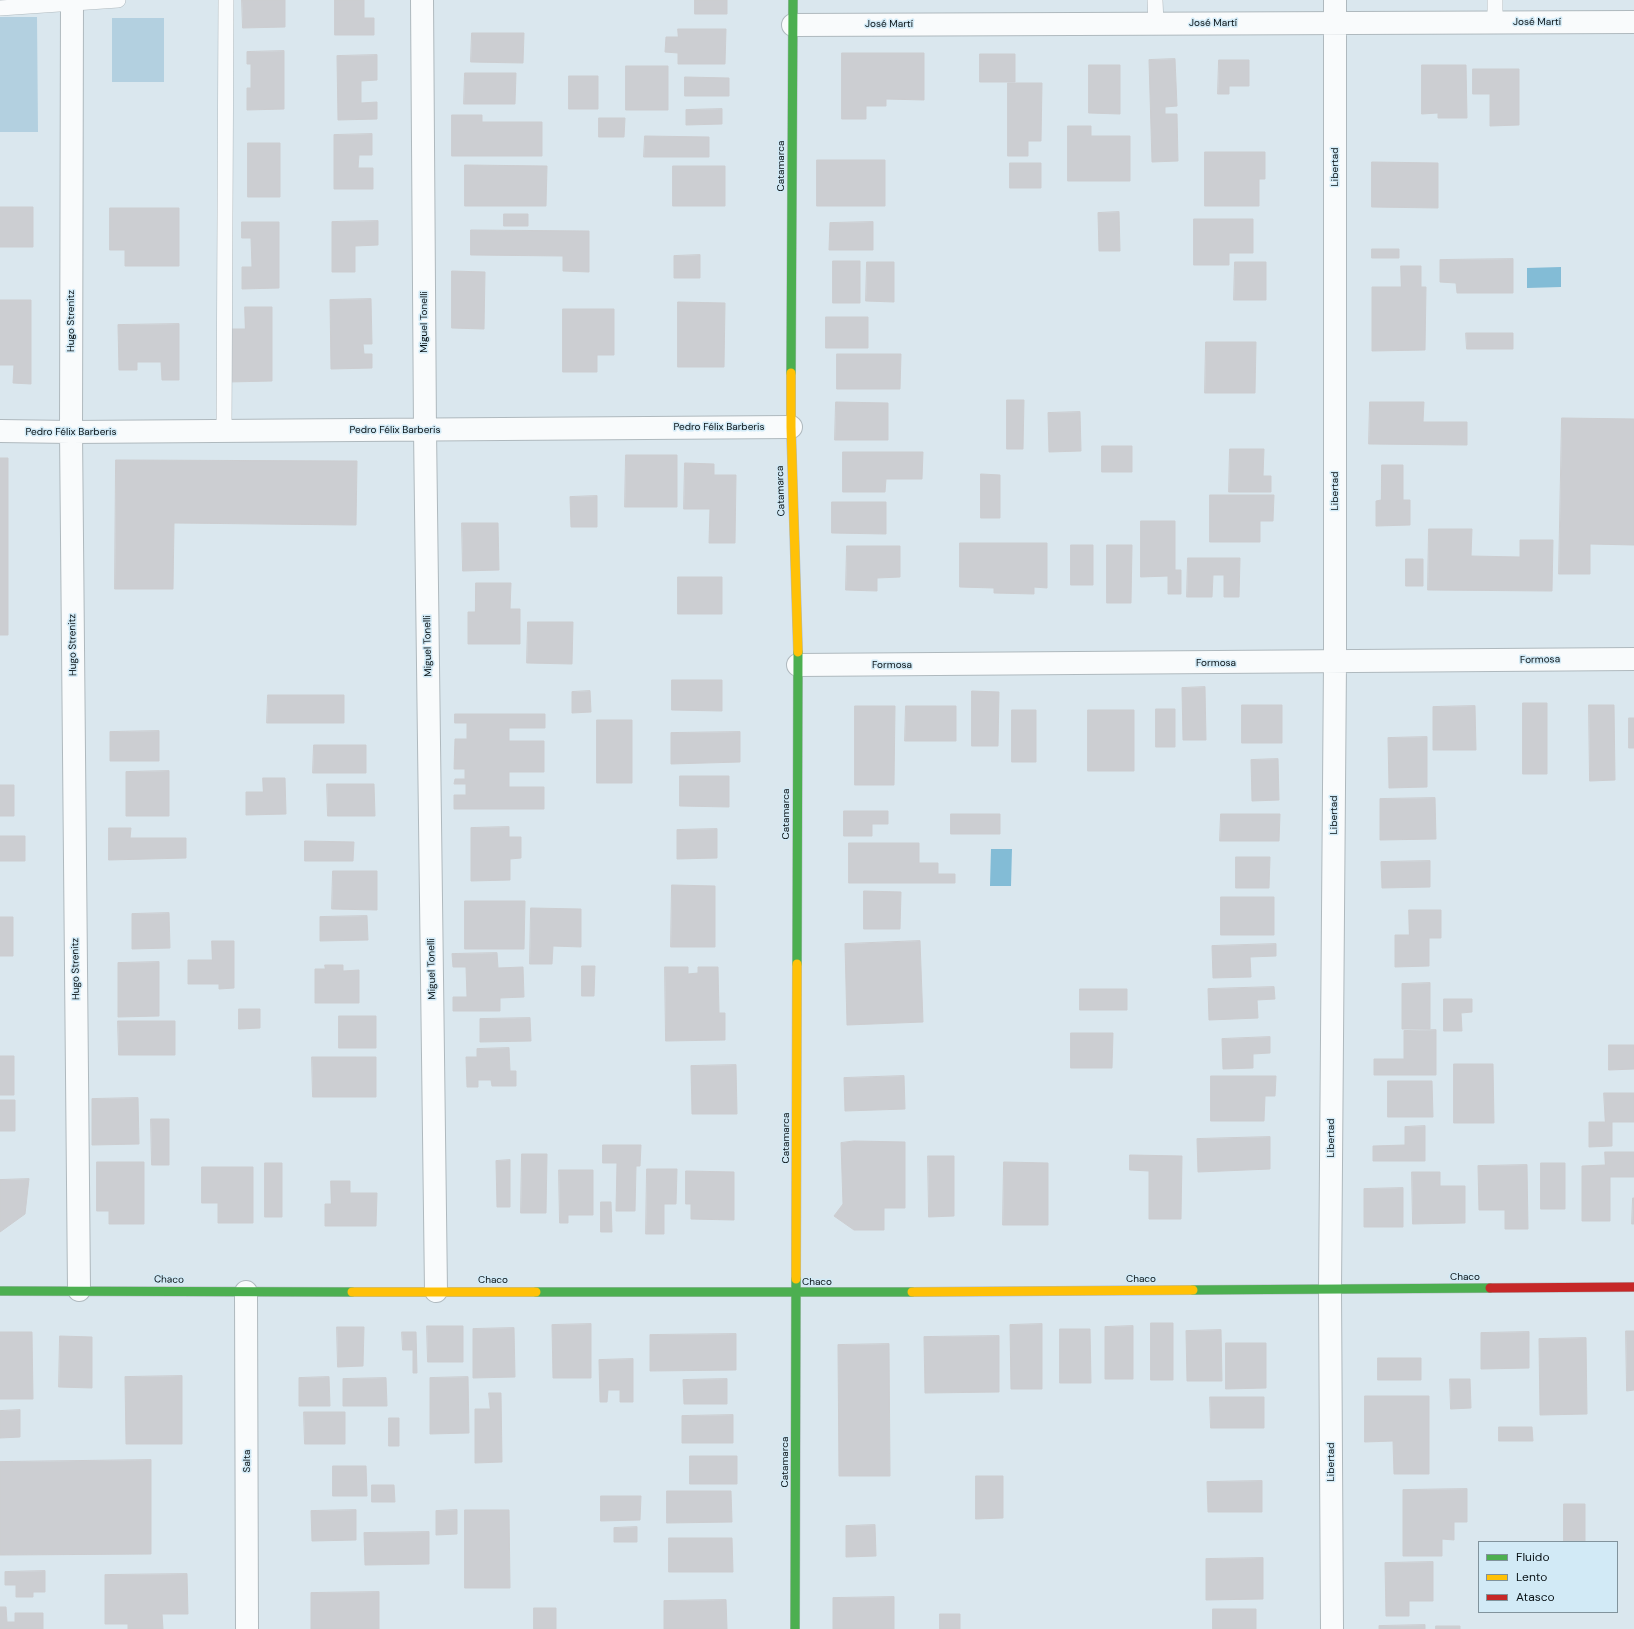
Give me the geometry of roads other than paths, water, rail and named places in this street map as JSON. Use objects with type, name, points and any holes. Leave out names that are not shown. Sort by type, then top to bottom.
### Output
[{"type":"main road","name":"Catamarca","points":[[793,0],[791,427],[798,665],[795,1629]]},
{"type":"main road","name":"Chaco","points":[[0,1291],[80,1290],[246,1292],[436,1291],[797,1293],[1634,1286]]},
{"type":"street","name":"Miguel Tonelli","points":[[422,0],[425,430],[436,1291]]},
{"type":"street","name":"Libertad","points":[[1332,1629],[1330,1289],[1335,662],[1335,0]]},
{"type":"street","name":"Hugo Strenitz","points":[[72,1],[71,432],[80,1290]]},
{"type":"street","name":"José Martí","points":[[793,25],[1634,22]]},
{"type":"street","name":"Pedro Félix Barberis","points":[[0,431],[71,432],[791,427]]},
{"type":"street","name":"Formosa","points":[[798,665],[1634,659]]},
{"type":"street","name":"Salta","points":[[246,1292],[247,1629]]},
{"type":"lane","points":[[0,8],[72,1],[118,0]]},
{"type":"lane","points":[[224,431],[226,0]]},
{"type":"lane","points":[[1155,0],[1156,24]]},
{"type":"lane","points":[[1495,0],[1495,22]]},
{"type":"water","points":[[1561,267],[1561,287],[1527,288],[1527,268]]},
{"type":"water","points":[[991,849],[1012,849],[1011,886],[990,886]]}]
